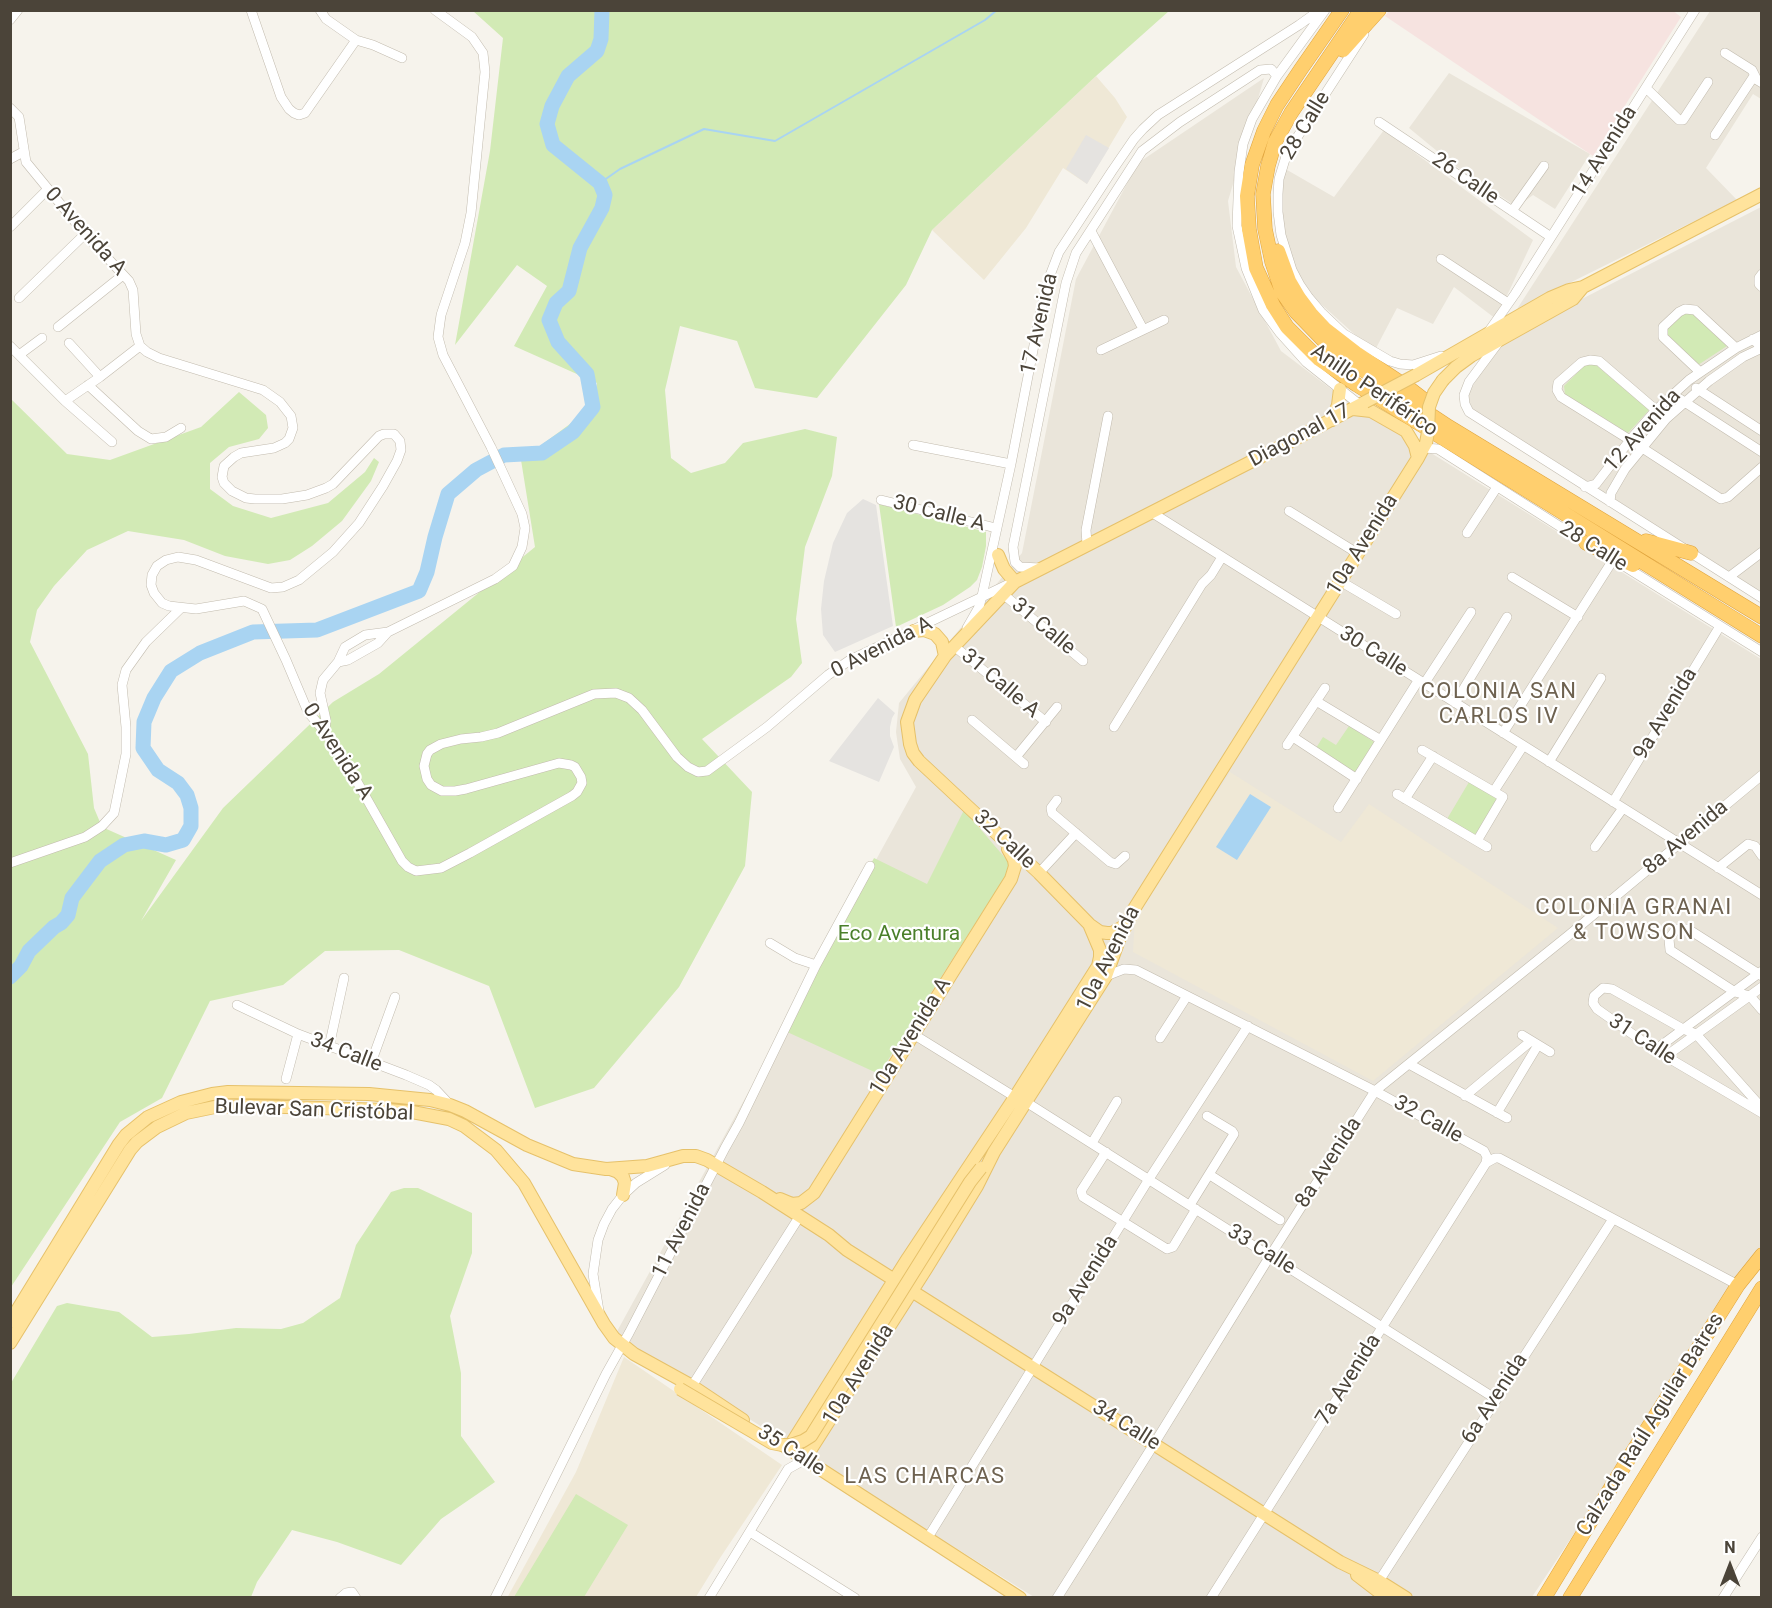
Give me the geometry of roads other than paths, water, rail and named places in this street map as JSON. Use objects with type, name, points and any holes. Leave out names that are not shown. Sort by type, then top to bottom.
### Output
[{"type":"highway","name":"Anillo Periférico","points":[[1342,10],[1277,105],[1264,131],[1252,165],[1247,196],[1249,229],[1256,268],[1273,305],[1287,327],[1319,359],[1357,385],[1411,416],[1761,636]]},
{"type":"highway","name":"Anillo Periférico","points":[[1361,10],[1291,113],[1275,142],[1268,166],[1263,194],[1265,229],[1272,262],[1282,292],[1296,312],[1328,345],[1449,427],[1761,617]]},
{"type":"highway","points":[[1310,84],[1379,10]]},
{"type":"highway","points":[[1263,194],[1279,257],[1289,281],[1311,314],[1339,340],[1410,389],[1429,407]]},
{"type":"highway","points":[[1631,537],[1691,553]]},
{"type":"highway","points":[[1586,543],[1688,591]]},
{"type":"highway","name":"Calzada Raúl Aguilar Batres","points":[[1544,1598],[1738,1285],[1761,1255]]},
{"type":"highway","name":"Calzada Raúl Aguilar Batres","points":[[1570,1598],[1761,1288]]},
{"type":"main road","name":"Diagonal 17","points":[[956,643],[1015,582],[1040,568],[1332,420],[1550,298],[1583,287],[1761,194]]},
{"type":"main road","name":"Diagonal 17","points":[[1422,450],[1428,432],[1429,407],[1434,393],[1443,380],[1471,356],[1573,299],[1583,287]]},
{"type":"main road","points":[[1332,420],[1338,405],[1340,389]]},
{"type":"main road","points":[[1359,405],[1406,431],[1415,446],[1422,450]]},
{"type":"main road","name":"10a Avenida","points":[[788,1449],[908,1258],[1106,976],[1134,909],[1422,450]]},
{"type":"main road","points":[[999,555],[1004,569],[1015,582]]},
{"type":"main road","points":[[914,630],[935,634],[942,642],[945,657]]},
{"type":"main road","name":"17 Avenida","points":[[908,732],[907,722],[915,700],[956,643]]},
{"type":"main road","name":"32 Calle","points":[[908,732],[913,753],[919,761],[1039,873],[1089,924],[1100,950]]},
{"type":"main road","name":"10a Avenida A","points":[[762,1192],[792,1204],[801,1203],[814,1193],[1014,872],[1014,860],[995,831]]},
{"type":"main road","points":[[1089,924],[1100,932],[1107,933],[1112,933],[1126,925]]},
{"type":"main road","name":"10a Avenida","points":[[804,1460],[977,1186],[1020,1099],[1024,1096],[1035,1064],[1098,966],[1100,950]]},
{"type":"main road","name":"Bulevar San Cristóbal","points":[[10,1322],[118,1144],[148,1117],[197,1097],[228,1092],[415,1097],[450,1105],[527,1145],[573,1164],[606,1169],[647,1166],[683,1156],[696,1156],[717,1164]]},
{"type":"main road","name":"Bulevar San Cristóbal","points":[[10,1343],[137,1142],[147,1133],[186,1113],[215,1107],[252,1106],[412,1112],[449,1119],[464,1126],[496,1150],[524,1183],[609,1332],[621,1345]]},
{"type":"main road","points":[[621,1345],[772,1443],[791,1445],[803,1441],[811,1436],[970,1182],[994,1152]]},
{"type":"main road","name":"34 Calle","points":[[717,1164],[829,1235],[847,1250]]},
{"type":"main road","points":[[606,1169],[612,1169],[623,1177],[625,1183],[623,1195]]},
{"type":"main road","name":"34 Calle","points":[[735,1176],[796,1222],[847,1250],[1033,1366],[1340,1562],[1373,1589],[1406,1598]]},
{"type":"main road","points":[[908,1258],[908,1268],[912,1272],[917,1273],[926,1269]]},
{"type":"main road","name":"35 Calle","points":[[686,1388],[788,1449],[1020,1598]]},
{"type":"main road","points":[[1373,1589],[1387,1598]]},
{"type":"street","points":[[251,10],[281,97],[289,109],[299,115],[305,113],[356,40]]},
{"type":"street","points":[[320,10],[326,19],[356,40],[402,58]]},
{"type":"street","points":[[325,732],[326,720],[320,693],[323,680],[338,662],[345,647],[365,635],[388,632],[495,579],[513,566],[522,547],[525,528],[522,514],[492,447],[443,354],[438,337],[441,315],[465,243],[471,213],[485,72],[483,54],[472,37],[435,10]]},
{"type":"street","name":"17 Avenida","points":[[956,643],[979,607],[982,596],[1034,344],[1049,278],[1059,252],[1134,139],[1158,115],[1299,26],[1320,10]]},
{"type":"street","name":"Anillo Periférico","points":[[1325,10],[1277,76],[1252,119],[1243,144],[1237,186],[1237,226],[1250,280],[1263,310],[1306,362],[1359,405]]},
{"type":"street","name":"28 Calle","points":[[1379,10],[1287,153],[1279,179],[1278,212],[1281,235],[1292,270],[1309,298],[1344,334],[1390,361],[1400,364],[1413,365],[1452,353]]},
{"type":"street","name":"14 Avenida","points":[[1489,331],[1515,294],[1695,10]]},
{"type":"street","points":[[1715,135],[1758,80],[1752,70],[1725,53]]},
{"type":"street","points":[[1239,63],[1249,76]]},
{"type":"street","name":"17 Avenida","points":[[1013,547],[1066,283],[1076,254],[1142,151],[1180,122],[1249,76],[1268,68],[1277,76]]},
{"type":"street","points":[[1646,88],[1679,120],[1683,120],[1708,82]]},
{"type":"street","name":"0 Avenida A","points":[[10,108],[19,117],[26,162],[85,234],[129,281],[133,290],[136,334],[140,346]]},
{"type":"street","name":"26 Calle","points":[[1379,122],[1551,237]]},
{"type":"street","points":[[10,159],[23,152]]},
{"type":"street","points":[[1512,211],[1544,166]]},
{"type":"street","points":[[10,227],[47,190]]},
{"type":"street","points":[[1091,231],[1143,329]]},
{"type":"street","points":[[19,298],[85,234]]},
{"type":"street","points":[[1442,259],[1508,303]]},
{"type":"street","points":[[1760,286],[1761,274]]},
{"type":"street","points":[[58,327],[123,275]]},
{"type":"street","points":[[1515,294],[1515,308],[1523,313]]},
{"type":"street","points":[[1701,372],[1663,337],[1663,327],[1666,322],[1685,309],[1695,310],[1736,348]]},
{"type":"street","points":[[1101,350],[1164,320]]},
{"type":"street","points":[[1757,337],[1761,348]]},
{"type":"street","name":"12 Avenida","points":[[1586,487],[1596,484],[1630,440],[1673,394],[1689,380],[1736,348],[1757,337]]},
{"type":"street","points":[[19,355],[42,338]]},
{"type":"street","points":[[1501,338],[1469,382],[1464,395],[1465,404],[1470,412],[1761,598]]},
{"type":"street","points":[[69,343],[100,377]]},
{"type":"street","points":[[1034,344],[1054,348]]},
{"type":"street","points":[[10,346],[65,401],[112,442]]},
{"type":"street","points":[[65,401],[140,346],[147,352],[165,360],[263,390],[286,409],[291,416],[293,428],[285,443],[274,448],[240,453],[224,466],[222,472],[224,483],[232,491],[246,498],[282,499],[316,492],[340,478],[379,436],[394,434],[400,441],[397,461],[359,523],[333,552],[305,575],[289,586],[270,588],[196,560],[178,558],[166,560],[157,566],[152,575],[151,585],[162,603],[181,608]]},
{"type":"street","name":"12 Avenida","points":[[1610,502],[1613,489],[1625,470],[1666,419],[1698,390],[1743,357],[1761,348]]},
{"type":"street","points":[[1656,410],[1599,361],[1582,362],[1558,383],[1557,390],[1561,397],[1721,500],[1761,467]]},
{"type":"street","points":[[1689,380],[1698,390],[1761,431]]},
{"type":"street","points":[[88,385],[138,431],[151,439],[166,437],[182,428]]},
{"type":"street","points":[[1673,394],[1761,452]]},
{"type":"street","points":[[1087,544],[1086,530],[1108,416]]},
{"type":"street","points":[[912,445],[1011,464]]},
{"type":"street","name":"28 Calle","points":[[1422,450],[1438,449],[1761,652]]},
{"type":"street","points":[[1467,533],[1497,487]]},
{"type":"street","name":"30 Calle A","points":[[881,500],[996,528]]},
{"type":"street","points":[[1288,511],[1357,553]]},
{"type":"street","name":"30 Calle","points":[[1151,512],[1761,895]]},
{"type":"street","points":[[994,542],[995,552],[999,555],[1008,555],[1013,547]]},
{"type":"street","points":[[1013,547],[1015,562],[1020,567],[1040,568]]},
{"type":"street","points":[[1729,577],[1761,552]]},
{"type":"street","points":[[1114,727],[1202,584],[1205,571],[1219,555]]},
{"type":"street","points":[[1503,733],[1613,560]]},
{"type":"street","points":[[1512,577],[1578,617]]},
{"type":"street","points":[[1340,581],[1396,614]]},
{"type":"street","name":"Diagonal 17","points":[[982,596],[1015,582]]},
{"type":"street","name":"31 Calle","points":[[1003,594],[1083,661]]},
{"type":"street","name":"0 Avenida A","points":[[181,608],[196,609],[244,601],[262,609],[308,712],[325,732],[351,771],[402,861],[416,872],[424,872],[441,868],[501,837],[572,796],[582,783],[575,767],[559,763],[466,789],[442,791],[431,785],[424,766],[424,760],[430,750],[441,744],[498,733],[586,697],[601,693],[616,693],[629,698],[642,710],[688,767],[703,772],[767,727],[838,667],[982,596]]},
{"type":"street","points":[[10,863],[85,837],[102,826],[114,813],[126,754],[122,685],[126,670],[146,642],[181,608]]},
{"type":"street","points":[[1338,808],[1381,740],[1471,612]]},
{"type":"street","points":[[1455,703],[1507,617]]},
{"type":"street","name":"9a Avenida","points":[[1612,802],[1720,626]]},
{"type":"street","name":"31 Calle A","points":[[956,643],[1046,722]]},
{"type":"street","points":[[1549,762],[1601,678]]},
{"type":"street","points":[[1325,688],[1290,741],[1357,779]]},
{"type":"street","points":[[1316,701],[1381,740]]},
{"type":"street","points":[[1016,757],[1057,707]]},
{"type":"street","points":[[972,720],[1024,764]]},
{"type":"street","points":[[1494,791],[1523,746]]},
{"type":"street","points":[[1422,750],[1503,797],[1477,841]]},
{"type":"street","points":[[1432,756],[1401,796],[1487,847]]},
{"type":"street","name":"8a Avenida","points":[[1057,1598],[1375,1091],[1569,935],[1761,775]]},
{"type":"street","points":[[1057,800],[1051,808],[1052,813],[1113,864],[1120,862],[1125,856]]},
{"type":"street","points":[[1595,847],[1623,808]]},
{"type":"street","points":[[1039,873],[1076,833]]},
{"type":"street","points":[[1718,868],[1748,844],[1755,846],[1761,856]]},
{"type":"street","name":"11 Avenida","points":[[495,1598],[621,1345],[739,1123],[816,965],[870,866]]},
{"type":"street","points":[[1655,1050],[1683,1029],[1735,992],[1760,974],[1688,929],[1679,928],[1674,931],[1668,942],[1670,950],[1735,992],[1750,996],[1761,1010]]},
{"type":"street","points":[[770,943],[795,958],[816,965]]},
{"type":"street","name":"32 Calle","points":[[1106,976],[1119,970],[1131,969],[1248,1026],[1375,1091],[1484,1151],[1487,1157],[1486,1163]]},
{"type":"street","points":[[329,1047],[344,978]]},
{"type":"street","points":[[1666,1056],[1761,987]]},
{"type":"street","name":"31 Calle","points":[[1761,1108],[1696,1034],[1612,989],[1599,991],[1593,999],[1597,1009],[1655,1050],[1761,1113]]},
{"type":"street","points":[[1160,1038],[1187,996]]},
{"type":"street","points":[[371,1063],[395,997]]},
{"type":"street","name":"34 Calle","points":[[237,1005],[329,1047],[429,1085],[450,1105]]},
{"type":"street","name":"9a Avenida","points":[[927,1539],[1149,1179],[1248,1026]]},
{"type":"street","points":[[286,1079],[298,1034]]},
{"type":"street","name":"33 Calle","points":[[913,1034],[1092,1143],[1496,1399]]},
{"type":"street","points":[[1465,1096],[1530,1041]]},
{"type":"street","points":[[1530,1041],[1550,1052]]},
{"type":"street","points":[[1497,1113],[1530,1041]]},
{"type":"street","points":[[1409,1064],[1507,1118]]},
{"type":"street","points":[[1092,1143],[1117,1101]]},
{"type":"street","points":[[1106,1152],[1081,1191],[1081,1195],[1167,1249],[1171,1249],[1233,1134],[1232,1131],[1207,1116]]},
{"type":"street","points":[[599,1315],[593,1274],[598,1240],[604,1224],[612,1209],[636,1183],[683,1156]]},
{"type":"street","points":[[1486,1163],[1498,1158],[1738,1285]]},
{"type":"street","name":"7a Avenida","points":[[1211,1598],[1486,1163]]},
{"type":"street","points":[[1210,1175],[1280,1220]]},
{"type":"street","name":"6a Avenida","points":[[1373,1589],[1612,1219]]},
{"type":"street","points":[[686,1388],[796,1222]]},
{"type":"street","points":[[788,1449],[788,1469]]},
{"type":"street","name":"10a Avenida","points":[[709,1598],[788,1469],[804,1460]]},
{"type":"street","points":[[750,1532],[855,1598]]},
{"type":"street","points":[[1723,1598],[1761,1537]]},
{"type":"street","points":[[340,1598],[352,1592],[356,1598]]},
{"type":"water","points":[[1250,794],[1271,807],[1237,860],[1216,847]]},
{"type":"waterway","points":[[10,977],[21,966],[29,951],[68,915],[72,898],[100,861],[124,845],[144,841],[166,845],[183,840],[191,826],[191,808],[187,795],[178,783],[158,770],[143,748],[144,722],[154,698],[171,671],[200,653],[253,632],[317,630],[419,591],[427,572],[448,494],[476,470],[504,455],[542,453],[573,432],[593,407],[587,374],[558,342],[549,320],[556,303],[569,291],[580,248],[602,208],[605,195],[600,183],[553,145],[547,124],[552,106],[568,76],[597,51],[601,39],[602,10]]},
{"type":"waterway","points":[[600,183],[620,169],[704,129],[775,141],[985,20],[997,10]]},
{"type":"district","name":"COLONIA SAN CARLOS IV","points":[[1499,704]]},
{"type":"district","name":"COLONIA GRANAI & TOWSON","points":[[1634,920]]},
{"type":"district","name":"LAS CHARCAS","points":[[925,1477]]},
{"type":"park label","name":"Eco Aventura","points":[[899,935]]}]
